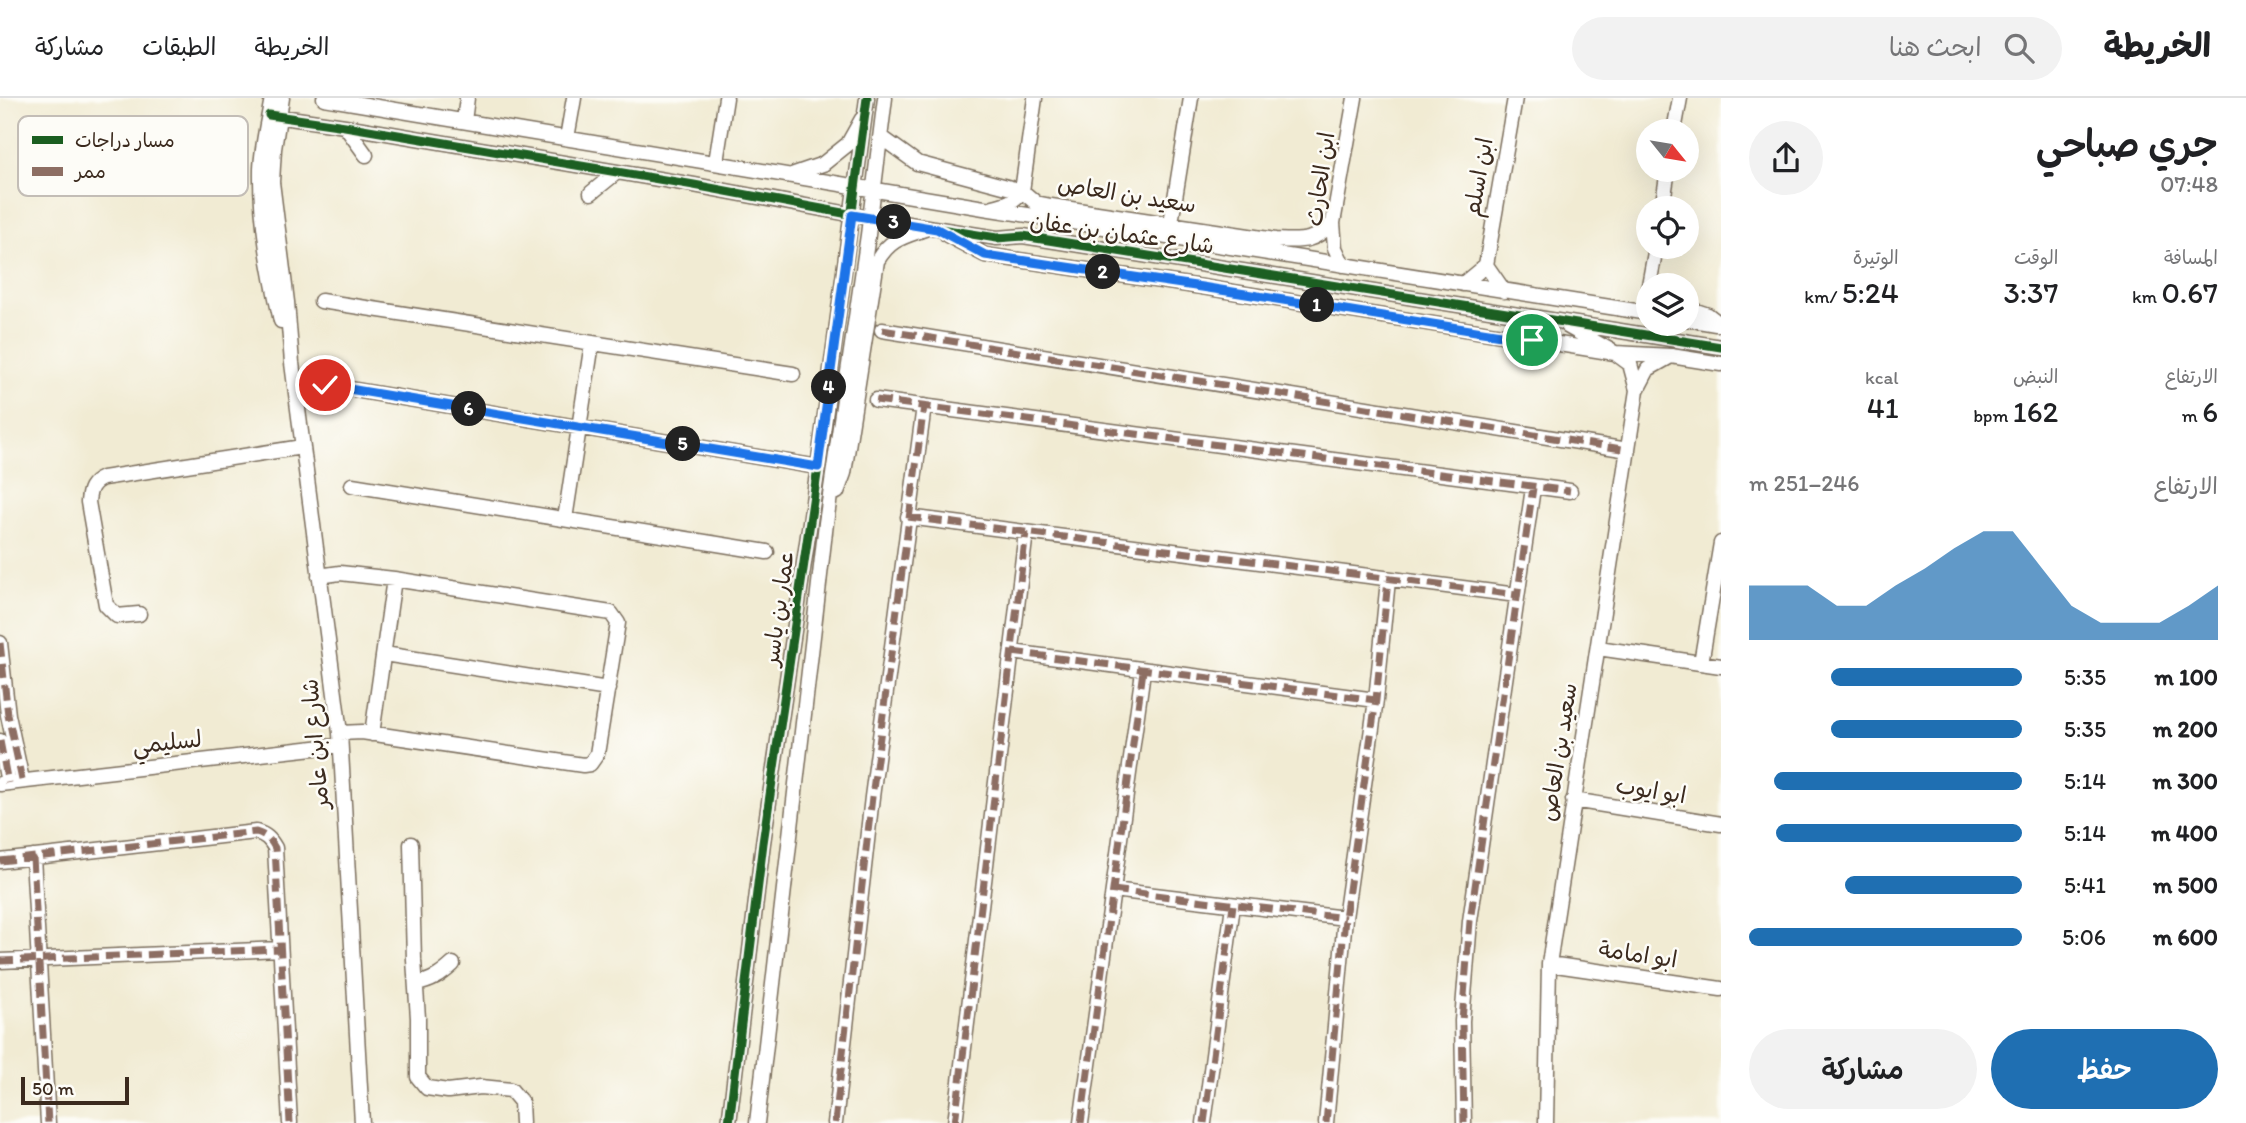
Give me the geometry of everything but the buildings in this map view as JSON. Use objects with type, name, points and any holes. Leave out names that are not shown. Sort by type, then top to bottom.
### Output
[{"type":"street","name":"شارع ابن عامر","points":[[272,98],[274,116]]},
{"type":"street","name":"شارع ابن عامر","points":[[282,98],[274,116],[261,169],[272,239],[287,302],[302,447],[340,739],[362,1123]]},
{"type":"street","name":"شارع عثمان بن عفان","points":[[324,98],[382,102],[464,121],[984,208],[1531,295],[1636,302]]},
{"type":"street","points":[[464,121],[467,98]]},
{"type":"street","points":[[567,138],[573,98]]},
{"type":"street","points":[[716,162],[726,98]]},
{"type":"street","name":"عمار بن ياسر","points":[[757,1123],[826,523],[885,98]]},
{"type":"street","points":[[984,208],[1007,204],[1016,199],[1022,191],[1035,98]]},
{"type":"street","points":[[1171,223],[1191,98]]},
{"type":"street","name":"ابن الحارث","points":[[1343,265],[1335,248],[1334,223],[1355,98]]},
{"type":"street","name":"ابن اسلم","points":[[1486,265],[1515,98]]},
{"type":"street","points":[[1676,119],[1680,98]]},
{"type":"street","points":[[791,175],[823,164],[848,144],[867,105]]},
{"type":"street","name":"عمار بن ياسر","points":[[729,1123],[763,843],[867,105]]},
{"type":"street","name":"شارع عثمان بن عفان","points":[[274,116],[617,172],[870,218],[998,238],[1023,236],[1721,347]]},
{"type":"street","points":[[345,126],[366,155]]},
{"type":"street","name":"سعيد بن العاص","points":[[881,137],[917,163],[1022,191],[1031,200],[1051,206],[1275,240],[1306,242],[1320,236],[1334,223]]},
{"type":"street","points":[[591,193],[617,172]]},
{"type":"street","points":[[1051,206],[1064,220]]},
{"type":"street","name":"شارع عثمان بن عفان","points":[[933,228],[985,255],[1615,353],[1671,356],[1721,364]]},
{"type":"street","points":[[826,523],[844,473],[877,261],[883,250],[897,239],[933,228]]},
{"type":"street","points":[[1275,240],[1290,257]]},
{"type":"street","points":[[1463,284],[1486,265],[1504,290]]},
{"type":"street","points":[[321,301],[793,374]]},
{"type":"street","points":[[1699,312],[1708,315],[1721,325]]},
{"type":"street","points":[[1557,321],[1615,353],[1630,365],[1637,390]]},
{"type":"street","points":[[1699,321],[1721,325]]},
{"type":"street","points":[[882,330],[1628,450]]},
{"type":"street","points":[[565,519],[592,343]]},
{"type":"street","name":"سعيد بن العاص","points":[[1546,1123],[1549,964],[1637,390],[1648,369],[1671,356]]},
{"type":"street","points":[[325,385],[818,467]]},
{"type":"street","points":[[876,400],[1570,492]]},
{"type":"street","points":[[835,1123],[872,797],[925,406]]},
{"type":"street","points":[[139,614],[117,616],[106,605],[88,502],[91,486],[103,478],[302,447]]},
{"type":"street","points":[[352,485],[767,552]]},
{"type":"street","points":[[1464,1123],[1462,1021],[1470,920],[1533,488]]},
{"type":"street","points":[[908,517],[1517,595]]},
{"type":"street","points":[[956,1123],[1026,532]]},
{"type":"street","points":[[1701,663],[1721,543]]},
{"type":"street","name":"لسليمي","points":[[10,782],[372,734],[587,765],[596,758],[618,623],[611,613],[394,579],[340,573],[319,576]]},
{"type":"street","points":[[372,734],[394,579]]},
{"type":"street","points":[[1326,1123],[1345,918],[1376,700],[1388,580]]},
{"type":"street","points":[[0,643],[10,782]]},
{"type":"street","points":[[1598,648],[1721,666]]},
{"type":"street","points":[[1012,652],[1376,700]]},
{"type":"street","points":[[384,654],[608,689]]},
{"type":"street","points":[[1081,1123],[1143,671]]},
{"type":"street","points":[[0,741],[10,782]]},
{"type":"street","name":"ابو ايوب","points":[[1573,800],[1721,824]]},
{"type":"street","points":[[0,861],[256,832],[264,834],[275,848],[290,1123]]},
{"type":"street","points":[[411,844],[418,1077],[427,1088],[448,1091],[481,1087],[511,1090],[521,1102],[522,1123]]},
{"type":"street","points":[[33,857],[48,1123]]},
{"type":"street","points":[[1113,890],[1345,918]]},
{"type":"street","points":[[1204,1123],[1233,905]]},
{"type":"street","points":[[0,961],[280,949]]},
{"type":"street","points":[[416,984],[429,982],[453,964]]},
{"type":"street","name":"ابو امامة","points":[[1549,964],[1721,989]]},
{"type":"marked path","points":[[882,330],[1628,450]]},
{"type":"marked path","points":[[876,400],[1570,491]]},
{"type":"marked path","points":[[835,1123],[872,797],[924,406]]},
{"type":"marked path","points":[[1464,1123],[1462,1021],[1470,921],[1533,488]]},
{"type":"marked path","points":[[908,517],[1517,595]]},
{"type":"marked path","points":[[955,1123],[1026,532]]},
{"type":"marked path","points":[[1326,1123],[1345,918],[1376,700],[1388,580]]},
{"type":"marked path","points":[[0,643],[8,715],[22,780]]},
{"type":"marked path","points":[[1012,652],[1376,700]]},
{"type":"marked path","points":[[1081,1123],[1143,671]]},
{"type":"marked path","points":[[0,741],[8,783]]},
{"type":"marked path","points":[[0,861],[256,832],[267,838],[275,848],[290,1123]]},
{"type":"marked path","points":[[33,857],[48,1123]]},
{"type":"marked path","points":[[1113,890],[1345,918]]},
{"type":"marked path","points":[[1204,1123],[1233,905]]},
{"type":"marked path","points":[[0,961],[280,949]]},
{"type":"cycle path","points":[[729,1123],[763,843],[818,467],[867,98]]},
{"type":"cycle path","points":[[269,115],[694,185],[870,218],[997,238],[1023,236],[1721,347]]},
{"type":"route","points":[[325,385],[818,467],[852,215],[937,229],[985,255],[1532,340]]}]
